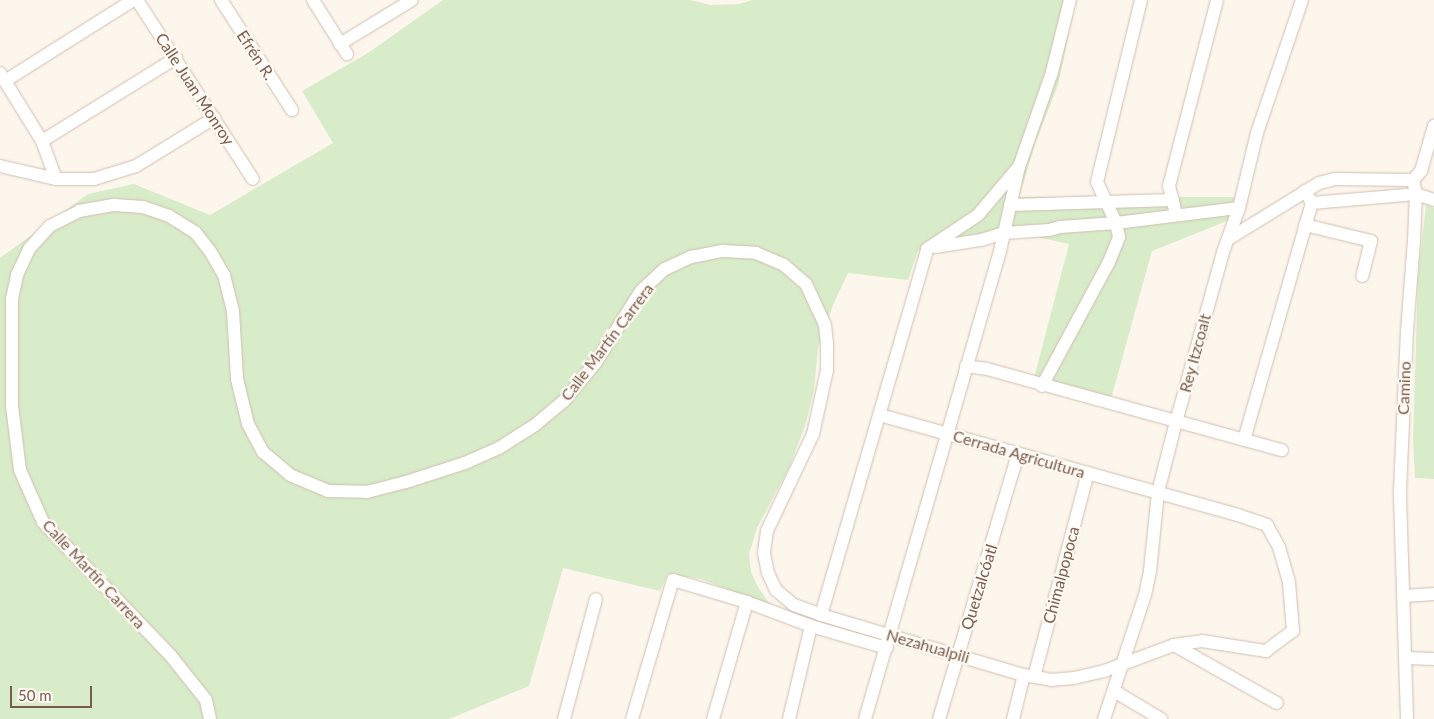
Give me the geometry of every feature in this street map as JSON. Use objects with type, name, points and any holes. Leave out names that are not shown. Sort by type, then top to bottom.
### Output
[{"type":"street","points":[[56,179],[42,141],[2,77],[133,0]]},
{"type":"street","name":"Calle Juan Monroy","points":[[137,0],[253,178]]},
{"type":"street","name":"Efrén R.","points":[[221,0],[292,110]]},
{"type":"street","points":[[313,0],[344,49],[412,0]]},
{"type":"street","points":[[865,719],[948,434],[1004,233],[1019,168],[1052,72],[1070,0]]},
{"type":"street","points":[[1042,386],[1108,262],[1119,237],[1116,223],[1097,182],[1141,0]]},
{"type":"street","points":[[1176,214],[1169,186],[1217,0]]},
{"type":"street","name":"Rey Itzcoalt","points":[[1104,719],[1145,596],[1150,571],[1158,492],[1176,422],[1223,252],[1230,238],[1239,208],[1257,133],[1302,0]]},
{"type":"street","points":[[42,141],[176,58]]},
{"type":"street","points":[[0,166],[56,179],[94,179],[136,166],[214,118]]},
{"type":"street","points":[[1230,238],[1319,183],[1335,179],[1413,180],[1421,171],[1434,126]]},
{"type":"street","points":[[821,615],[927,249],[978,215],[1019,168]]},
{"type":"street","name":"Camino","points":[[1407,719],[1400,490],[1407,331],[1416,194],[1413,180]]},
{"type":"street","points":[[1244,440],[1312,203],[1305,191]]},
{"type":"street","points":[[1312,203],[1416,194],[1434,200]]},
{"type":"street","points":[[1010,205],[1173,200]]},
{"type":"street","name":"Calle Martín Carrera","points":[[210,719],[206,700],[171,656],[44,522],[20,470],[12,406],[12,300],[17,275],[29,249],[50,226],[79,211],[114,205],[143,207],[169,216],[195,232],[210,251],[224,274],[233,311],[237,379],[248,424],[263,452],[290,475],[328,491],[367,492],[406,482],[465,463],[499,448],[535,425],[564,401],[596,362],[641,291],[665,269],[692,257],[723,251],[756,253],[784,265],[806,284],[825,325],[827,370],[813,434],[767,531],[764,553],[768,572],[776,590],[794,605],[821,615]]},
{"type":"street","points":[[927,249],[981,240],[1004,233],[1116,223],[1176,214],[1239,208]]},
{"type":"street","points":[[1305,225],[1371,240],[1362,276]]},
{"type":"street","points":[[966,366],[987,369],[1042,386],[1282,450]]},
{"type":"street","name":"Cerrada Agricultura","points":[[880,415],[1158,492],[1266,525],[1279,547],[1289,582],[1292,631],[1266,651],[1202,641],[1174,645]]},
{"type":"street","name":"Quetzalcóatl","points":[[939,719],[1018,454]]},
{"type":"street","name":"Chimalpopoca","points":[[1013,719],[1029,676],[1088,473]]},
{"type":"street","points":[[632,719],[673,580],[747,602],[811,626],[889,641]]},
{"type":"street","points":[[1404,596],[1434,594]]},
{"type":"street","points":[[564,719],[596,599]]},
{"type":"street","points":[[713,719],[747,602]]},
{"type":"street","name":"Nezahualpili","points":[[821,615],[889,641],[959,654],[1029,676],[1051,680],[1074,678],[1174,645]]},
{"type":"street","points":[[789,719],[811,626]]},
{"type":"street","points":[[1174,645],[1277,703]]},
{"type":"street","points":[[1406,658],[1434,659]]},
{"type":"street","points":[[1114,691],[1162,719]]},
{"type":"green space","points":[[443,0],[690,0],[711,5],[739,4],[752,0],[1076,0],[1058,85],[1036,141],[1019,197],[1235,197],[1232,219],[1152,251],[1109,406],[1032,386],[1069,244],[1008,231],[953,238],[918,251],[908,280],[848,273],[833,305],[818,348],[814,390],[806,423],[789,468],[757,528],[749,554],[751,572],[771,606],[701,579],[668,574],[660,591],[563,568],[529,686],[449,719],[0,719],[0,258],[88,194],[134,184],[210,215],[333,143],[302,91],[368,53]]},
{"type":"green space","points":[[1426,205],[1434,208],[1434,479],[1415,478],[1413,440],[1418,276]]}]
